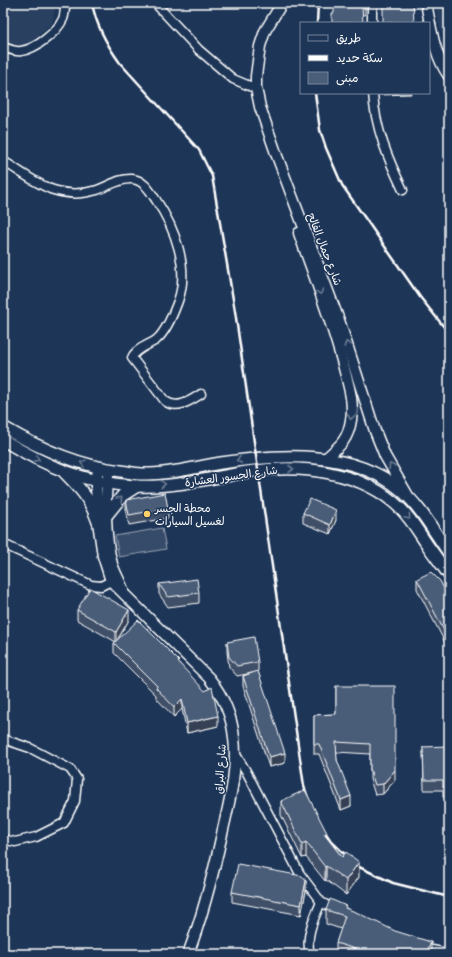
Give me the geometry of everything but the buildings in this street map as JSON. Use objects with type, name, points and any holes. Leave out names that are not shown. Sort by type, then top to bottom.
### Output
[{"type":"main road","name":"شارع الجسور العشارة","points":[[3,427],[19,437],[69,460],[103,469],[141,474],[151,474],[271,457],[325,459],[352,465],[373,473],[401,490],[419,510],[449,553]]},
{"type":"main road","name":"شارع الجسور العشارة","points":[[3,440],[64,472],[102,483],[137,486],[178,483],[280,469],[312,470],[347,478],[378,491],[400,509],[410,520],[449,576]]},
{"type":"main road","points":[[64,472],[80,488],[102,519],[123,495],[137,486]]},
{"type":"street","points":[[3,47],[20,52],[29,49],[48,38],[64,18],[65,3]]},
{"type":"street","points":[[155,3],[199,50],[233,79],[252,87]]},
{"type":"street","name":"شارع جمال الفالح","points":[[274,3],[260,29],[253,53],[251,72],[252,87],[261,125],[338,342],[352,404],[351,419],[347,434],[341,445],[325,459]]},
{"type":"street","name":"شارع جمال الفالح","points":[[282,3],[268,27],[260,46],[256,88],[260,107],[340,323],[377,438],[385,456],[410,500]]},
{"type":"street","points":[[372,3],[372,22]]},
{"type":"street","points":[[426,3],[438,54],[444,70],[449,76]]},
{"type":"street","points":[[373,94],[382,142],[403,190]]},
{"type":"street","points":[[3,161],[49,189],[60,193],[90,191],[122,180],[132,179],[140,182],[150,190],[164,211],[176,240],[182,272],[182,284],[178,300],[157,340],[136,352],[132,358],[165,401],[170,405],[180,405],[201,394]]},
{"type":"street","name":"شارع البراق","points":[[103,469],[103,556],[111,581],[209,678],[219,691],[227,706],[232,724],[235,753],[233,786],[214,871],[200,922],[188,954]]},
{"type":"street","name":"شارع البراق","points":[[102,519],[113,566],[127,597]]},
{"type":"street","points":[[3,544],[91,585],[101,586],[111,581]]},
{"type":"street","points":[[3,739],[30,748],[70,769],[77,779],[75,801],[64,823],[36,837],[15,842],[3,840]]},
{"type":"street","points":[[235,753],[300,874],[321,902],[345,915]]},
{"type":"street","points":[[310,954],[308,947],[309,935],[314,917],[321,902]]},
{"type":"street","points":[[411,945],[449,953]]},
{"type":"shaded area","points":[[3,3],[56,3],[52,23],[28,44],[3,53]]},
{"type":"shaded area","points":[[435,3],[449,3],[449,51],[440,28]]},
{"type":"shaded area","points":[[162,528],[166,549],[119,557],[115,536]]},
{"type":"railway","points":[[92,3],[99,27],[115,56],[199,150],[212,176],[235,311],[304,786],[309,801]]},
{"type":"railway","points":[[317,22],[318,3]]},
{"type":"railway","points":[[315,94],[320,130],[342,185],[420,297],[444,327],[449,330]]},
{"type":"railway","points":[[321,826],[331,841],[357,866],[393,883],[449,897]]},
{"type":"place","name":"محطة الجسر لغسيل السيارات","points":[[147,514]]}]
